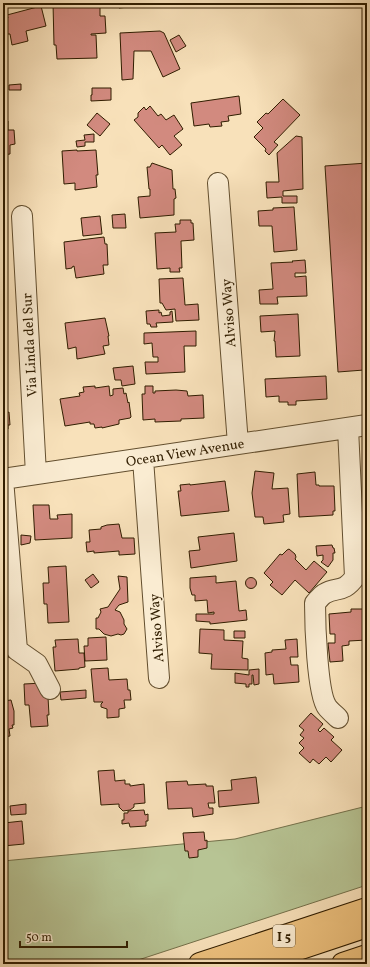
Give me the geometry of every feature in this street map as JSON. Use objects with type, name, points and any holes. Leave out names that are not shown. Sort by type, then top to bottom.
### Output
[{"type":"highway","name":"I 5","points":[[200,964],[367,909]]},
{"type":"highway","points":[[253,964],[367,926]]},
{"type":"highway","points":[[343,964],[367,956]]},
{"type":"street","name":"Alviso Way","points":[[218,183],[238,444]]},
{"type":"street","name":"Via Linda del Sur","points":[[22,216],[36,474]]},
{"type":"street","name":"Ocean View Avenue","points":[[3,479],[358,426]]},
{"type":"street","points":[[338,718],[327,707],[322,694],[315,623],[315,603],[325,593],[342,589],[355,577],[358,426]]},
{"type":"street","name":"Alviso Way","points":[[143,459],[159,678]]},
{"type":"street","points":[[3,479],[17,650],[37,664],[50,689]]},
{"type":"green space","points":[[367,806],[367,885],[126,964],[3,964],[3,861],[235,839]]},
{"type":"building","points":[[53,3],[100,3],[100,16],[105,16],[106,33],[91,34],[96,35],[97,58],[57,59],[56,45],[54,45]]},
{"type":"building","points":[[119,3],[139,3],[139,6],[119,8]]},
{"type":"building","points":[[41,6],[46,26],[26,31],[28,41],[12,45],[10,34],[3,34],[3,19],[8,18],[7,15]]},
{"type":"building","points":[[160,31],[164,33],[180,69],[163,77],[151,51],[134,51],[133,79],[122,80],[120,33]]},
{"type":"building","points":[[179,35],[186,46],[176,52],[170,40]]},
{"type":"building","points":[[21,84],[21,90],[9,90],[9,85]]},
{"type":"building","points":[[92,88],[111,88],[111,100],[91,101]]},
{"type":"building","points":[[239,96],[241,114],[228,116],[229,121],[221,122],[222,126],[210,127],[209,124],[194,126],[191,103]]},
{"type":"building","points":[[283,99],[300,115],[274,142],[278,145],[269,155],[265,151],[266,149],[254,137],[263,128],[257,122],[266,113],[268,114]]},
{"type":"building","points":[[150,106],[158,116],[161,114],[166,120],[174,115],[183,129],[174,136],[182,145],[170,155],[162,145],[159,148],[134,120],[138,117],[138,113],[144,107],[146,110]]},
{"type":"building","points":[[97,113],[110,124],[100,136],[87,125]]},
{"type":"building","points":[[3,121],[8,121],[8,130],[14,130],[15,144],[10,145],[10,154],[3,155]]},
{"type":"building","points":[[94,134],[94,142],[85,142],[85,146],[77,147],[76,141],[85,140],[84,135]]},
{"type":"building","points":[[296,136],[302,137],[303,189],[283,191],[283,196],[297,196],[297,203],[282,203],[282,197],[267,198],[266,182],[279,182],[277,153]]},
{"type":"building","points":[[96,150],[98,175],[96,175],[97,187],[75,190],[75,183],[64,184],[62,151]]},
{"type":"building","points":[[152,163],[172,170],[173,189],[175,189],[176,198],[174,199],[174,215],[140,218],[138,197],[150,196],[147,167],[150,167]]},
{"type":"building","points":[[367,163],[367,387],[365,387],[364,370],[338,372],[325,166]]},
{"type":"building","points":[[294,207],[297,250],[274,252],[272,226],[259,226],[258,211],[273,210],[273,208]]},
{"type":"building","points":[[125,214],[126,228],[113,228],[112,215]]},
{"type":"building","points":[[100,216],[102,234],[83,236],[81,218]]},
{"type":"building","points":[[180,220],[191,220],[191,223],[193,223],[194,240],[181,241],[182,268],[179,268],[180,272],[170,272],[170,268],[157,269],[155,233],[176,232],[175,224],[180,224]]},
{"type":"building","points":[[104,237],[105,244],[107,244],[108,265],[103,265],[104,274],[76,278],[74,266],[66,269],[64,242]]},
{"type":"building","points":[[305,260],[306,273],[295,273],[295,277],[306,276],[307,296],[277,297],[278,304],[260,304],[259,290],[273,289],[271,263]]},
{"type":"building","points":[[183,278],[185,305],[198,304],[199,320],[176,321],[175,309],[166,310],[162,303],[160,303],[159,279]]},
{"type":"building","points":[[159,310],[159,313],[161,312],[162,316],[170,315],[170,312],[172,311],[173,322],[156,323],[157,327],[151,327],[150,324],[147,324],[146,311]]},
{"type":"building","points":[[298,314],[300,356],[276,357],[274,341],[275,331],[261,332],[260,316]]},
{"type":"building","points":[[105,318],[109,336],[109,345],[103,346],[105,354],[77,359],[76,347],[68,349],[65,323]]},
{"type":"building","points":[[196,331],[196,346],[184,346],[185,372],[146,374],[145,362],[158,362],[158,357],[153,357],[152,343],[144,344],[144,333]]},
{"type":"building","points":[[133,366],[135,384],[122,386],[121,380],[115,380],[113,368]]},
{"type":"building","points":[[326,376],[327,399],[296,401],[296,405],[288,405],[288,402],[279,402],[279,396],[266,397],[265,379]]},
{"type":"building","points":[[95,386],[95,388],[109,386],[110,396],[113,395],[113,389],[123,388],[124,394],[126,393],[128,403],[129,402],[131,417],[119,420],[119,424],[102,428],[95,428],[94,424],[90,424],[90,422],[65,426],[60,399],[80,396],[79,393],[84,392],[83,387]]},
{"type":"building","points":[[145,386],[153,386],[153,393],[155,393],[155,391],[176,390],[187,391],[188,396],[203,395],[204,418],[155,422],[155,419],[143,420],[142,394],[145,394]]},
{"type":"building","points":[[5,408],[6,413],[9,412],[10,425],[8,425],[8,429],[6,429],[7,436],[3,437],[3,409]]},
{"type":"building","points":[[255,471],[274,473],[272,489],[288,488],[290,514],[283,515],[284,522],[264,524],[263,517],[255,517],[252,493]]},
{"type":"building","points":[[315,472],[316,485],[334,486],[335,511],[333,511],[333,515],[299,517],[297,474]]},
{"type":"building","points":[[225,481],[229,511],[181,516],[178,491],[181,491],[180,485]]},
{"type":"building","points":[[33,505],[49,505],[50,519],[58,519],[57,515],[72,514],[72,538],[35,540]]},
{"type":"building","points":[[119,524],[122,538],[134,538],[135,554],[119,555],[119,551],[94,553],[94,551],[87,552],[86,542],[90,542],[89,530],[101,529],[101,527],[107,525]]},
{"type":"building","points":[[234,533],[237,561],[191,568],[189,551],[200,550],[198,537]]},
{"type":"building","points":[[21,535],[31,536],[30,543],[21,545]]},
{"type":"building","points":[[332,545],[335,553],[333,553],[333,560],[328,567],[321,562],[323,560],[323,555],[317,556],[316,546]]},
{"type":"building","points":[[289,549],[295,554],[295,559],[306,570],[314,561],[327,572],[309,593],[295,580],[282,595],[270,585],[273,582],[264,573],[280,554],[282,555]]},
{"type":"building","points":[[66,566],[69,622],[48,623],[47,604],[44,604],[43,583],[49,583],[48,567]]},
{"type":"building","points":[[93,574],[99,582],[91,588],[85,580]]},
{"type":"building","points":[[118,576],[127,577],[128,602],[119,605],[115,610],[120,612],[127,629],[124,634],[111,636],[104,634],[99,629],[96,629],[96,618],[98,618],[101,612],[100,609],[108,607],[120,589]]},
{"type":"building","points":[[216,576],[216,583],[236,581],[239,611],[246,610],[247,620],[210,624],[210,622],[196,621],[196,614],[214,614],[214,612],[208,613],[207,600],[195,601],[195,595],[192,595],[190,588],[190,578]]},
{"type":"building","points":[[249,578],[253,578],[255,579],[255,587],[249,588],[246,585],[246,581]]},
{"type":"building","points":[[351,609],[364,609],[367,640],[349,641],[349,645],[342,646],[343,661],[330,662],[328,643],[335,643],[335,634],[330,634],[329,614],[351,612]]},
{"type":"building","points":[[200,629],[224,630],[224,640],[243,641],[242,658],[248,659],[248,670],[211,669],[212,654],[199,653]]},
{"type":"building","points":[[234,631],[245,631],[245,638],[234,638]]},
{"type":"building","points":[[10,634],[10,657],[5,657],[4,635]]},
{"type":"building","points":[[106,637],[107,660],[85,661],[84,646],[88,646],[88,638]]},
{"type":"building","points":[[78,639],[79,653],[84,653],[85,667],[55,671],[53,647],[56,647],[55,640]]},
{"type":"building","points":[[297,639],[298,657],[290,657],[291,665],[298,665],[299,682],[274,684],[273,674],[266,675],[265,653],[272,652],[272,650],[286,649],[285,640]]},
{"type":"building","points":[[108,668],[109,680],[127,679],[128,690],[130,690],[131,700],[124,700],[125,708],[119,709],[119,717],[107,718],[107,709],[101,707],[103,702],[94,702],[91,669]]},
{"type":"building","points":[[259,669],[259,684],[254,685],[253,675],[252,684],[249,684],[249,687],[246,687],[246,684],[235,683],[235,673],[249,675],[249,670]]},
{"type":"building","points":[[43,683],[48,697],[48,726],[31,727],[29,705],[25,705],[24,684]]},
{"type":"building","points":[[86,690],[86,698],[61,700],[60,692]]},
{"type":"building","points":[[11,700],[14,711],[14,725],[12,725],[13,728],[9,729],[10,736],[3,737],[3,701]]},
{"type":"building","points":[[311,713],[323,724],[318,730],[320,732],[324,728],[334,737],[331,740],[342,750],[331,762],[326,757],[319,764],[313,759],[310,763],[299,753],[304,748],[299,743],[304,738],[300,735],[304,730],[299,726]]},
{"type":"building","points":[[3,744],[5,744],[3,758]]},
{"type":"building","points":[[114,770],[115,781],[125,780],[125,784],[130,784],[130,786],[144,784],[145,803],[134,804],[134,807],[130,810],[123,811],[119,807],[119,804],[101,805],[98,771]]},
{"type":"building","points":[[256,777],[259,803],[219,807],[218,791],[232,790],[231,780]]},
{"type":"building","points":[[187,781],[188,785],[206,784],[206,786],[213,786],[215,803],[208,803],[209,808],[213,808],[213,814],[193,817],[192,808],[168,809],[166,782]]},
{"type":"building","points":[[26,804],[26,814],[11,815],[10,806]]},
{"type":"building","points":[[144,810],[145,815],[148,814],[146,826],[130,827],[129,823],[122,824],[122,820],[124,820],[124,813],[128,813],[128,811]]},
{"type":"building","points":[[3,820],[4,823],[22,821],[24,844],[3,846]]},
{"type":"building","points":[[204,832],[205,841],[207,840],[207,848],[198,850],[198,857],[189,858],[188,851],[185,851],[183,833]]}]
